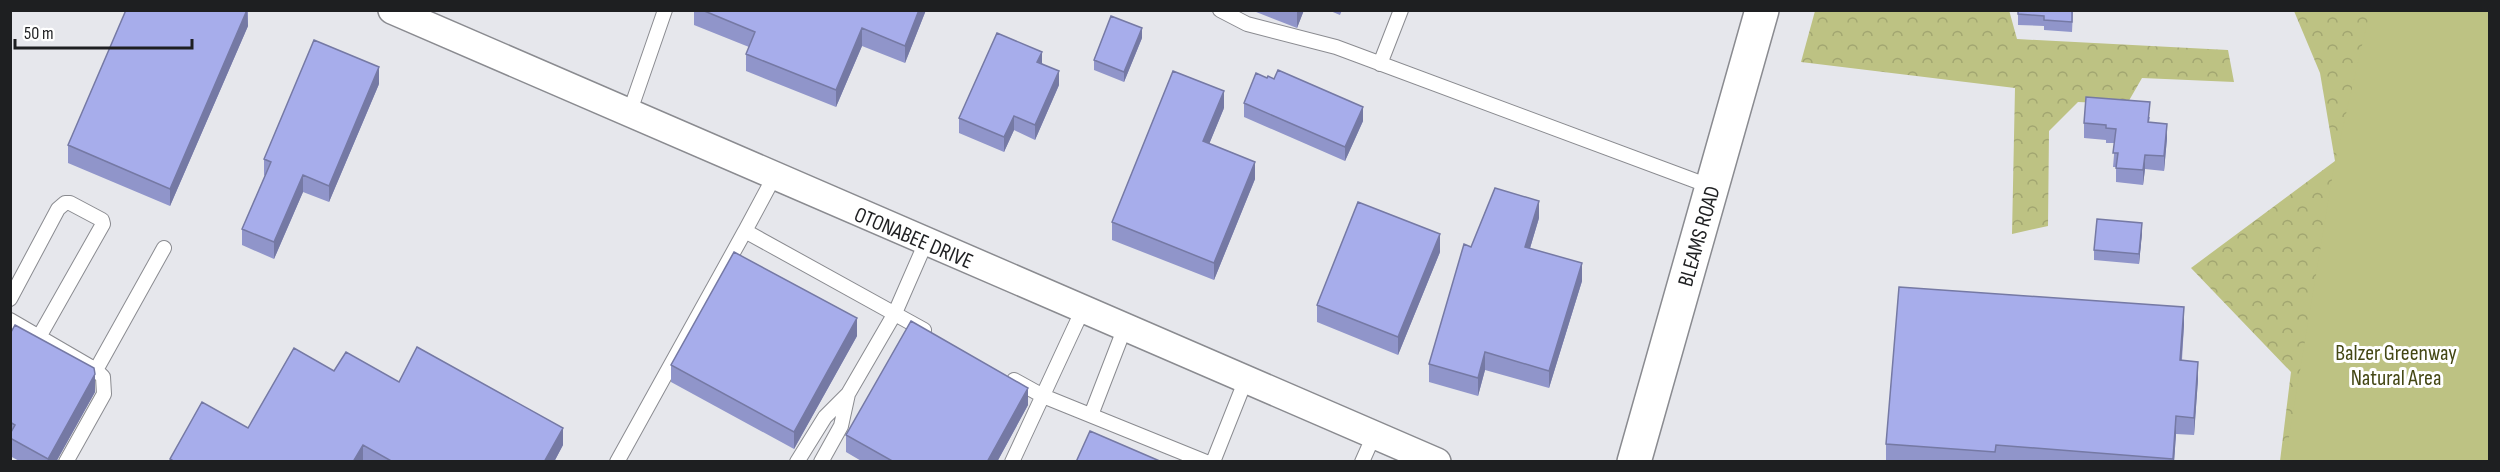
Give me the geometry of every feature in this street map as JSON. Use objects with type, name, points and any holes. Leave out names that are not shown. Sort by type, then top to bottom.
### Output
[{"type":"main road","name":"BLEAMS ROAD","points":[[1634,462],[1762,10]]},
{"type":"street","name":"OTONABEE DRIVE","points":[[392,10],[1437,462]]},
{"type":"lane","points":[[629,114],[665,10]]},
{"type":"lane","points":[[1220,10],[1247,24],[1335,47],[1712,187]]},
{"type":"lane","points":[[1380,64],[1401,10]]},
{"type":"lane","points":[[616,462],[774,177]]},
{"type":"lane","points":[[10,299],[58,209],[65,203],[70,203],[102,220],[103,224],[39,337]]},
{"type":"lane","points":[[745,231],[934,335]]},
{"type":"lane","points":[[797,462],[825,417],[848,394],[895,313],[926,242]]},
{"type":"lane","points":[[96,370],[164,248]]},
{"type":"lane","points":[[1012,462],[1083,309]]},
{"type":"lane","points":[[10,320],[96,370],[103,377],[104,394],[66,462]]},
{"type":"lane","points":[[1091,415],[1125,327]]},
{"type":"lane","points":[[1003,374],[1042,396],[1206,462]]},
{"type":"lane","points":[[1213,462],[1246,379]]},
{"type":"lane","points":[[821,462],[841,426],[848,394]]},
{"type":"lane","points":[[1362,462],[1374,435]]},
{"type":"green space","points":[[2009,10],[2017,39],[2228,50],[2234,82],[2142,78],[2127,104],[2078,102],[2049,131],[2048,226],[2012,234],[2015,88],[1801,62],[1815,11]]},
{"type":"green space","name":"Balzer Greenway Natural Area","points":[[2294,11],[2489,11],[2489,461],[2280,461],[2291,372],[2191,268],[2335,161],[2320,73]]},
{"type":"green space","name":"Balzer Greenway Natural Area","points":[[2370,11],[2489,11],[2489,461],[2285,461],[2335,161]]},
{"type":"building","points":[[126,10],[247,10],[170,189],[68,145]]},
{"type":"building","points":[[702,10],[919,10],[905,46],[862,28],[836,90],[746,54],[755,32]]},
{"type":"building","points":[[2018,10],[2072,10],[2072,22],[2044,20],[2044,16],[2018,14]]},
{"type":"building","points":[[1111,16],[1142,28],[1124,72],[1094,60]]},
{"type":"building","points":[[997,33],[1042,52],[1037,62],[1059,71],[1035,125],[1014,116],[1004,137],[959,118]]},
{"type":"building","points":[[314,40],[379,67],[329,186],[303,175],[274,242],[242,229],[271,162],[264,159]]},
{"type":"building","points":[[1278,70],[1363,107],[1345,147],[1244,103],[1256,73],[1274,79]]},
{"type":"building","points":[[1173,71],[1224,91],[1203,141],[1255,162],[1214,263],[1112,222]]},
{"type":"building","points":[[2086,97],[2150,102],[2148,122],[2167,124],[2164,156],[2145,155],[2143,170],[2116,168],[2118,153],[2113,153],[2116,129],[2106,128],[2106,125],[2084,123]]},
{"type":"building","points":[[1495,188],[1539,201],[1525,247],[1582,263],[1549,371],[1485,352],[1478,378],[1429,364],[1464,244],[1471,247]]},
{"type":"building","points":[[1358,202],[1440,234],[1398,337],[1317,305]]},
{"type":"building","points":[[2097,219],[2142,223],[2139,254],[2094,250]]},
{"type":"building","points":[[734,252],[857,318],[794,432],[671,365]]},
{"type":"building","points":[[1899,287],[2184,307],[2180,360],[2198,362],[2194,418],[2176,416],[2173,459],[1996,445],[1995,452],[1886,444]]},
{"type":"building","points":[[911,321],[1028,388],[987,462],[894,462],[846,435]]},
{"type":"building","points":[[15,325],[94,368],[95,374],[48,459],[10,438],[15,425],[10,422],[10,334]]},
{"type":"building","points":[[417,347],[563,428],[544,462],[393,462],[363,445],[353,462],[175,462],[170,459],[202,402],[248,428],[294,348],[334,371],[346,352],[399,382]]},
{"type":"building","points":[[1090,431],[1162,462],[1076,462]]}]
